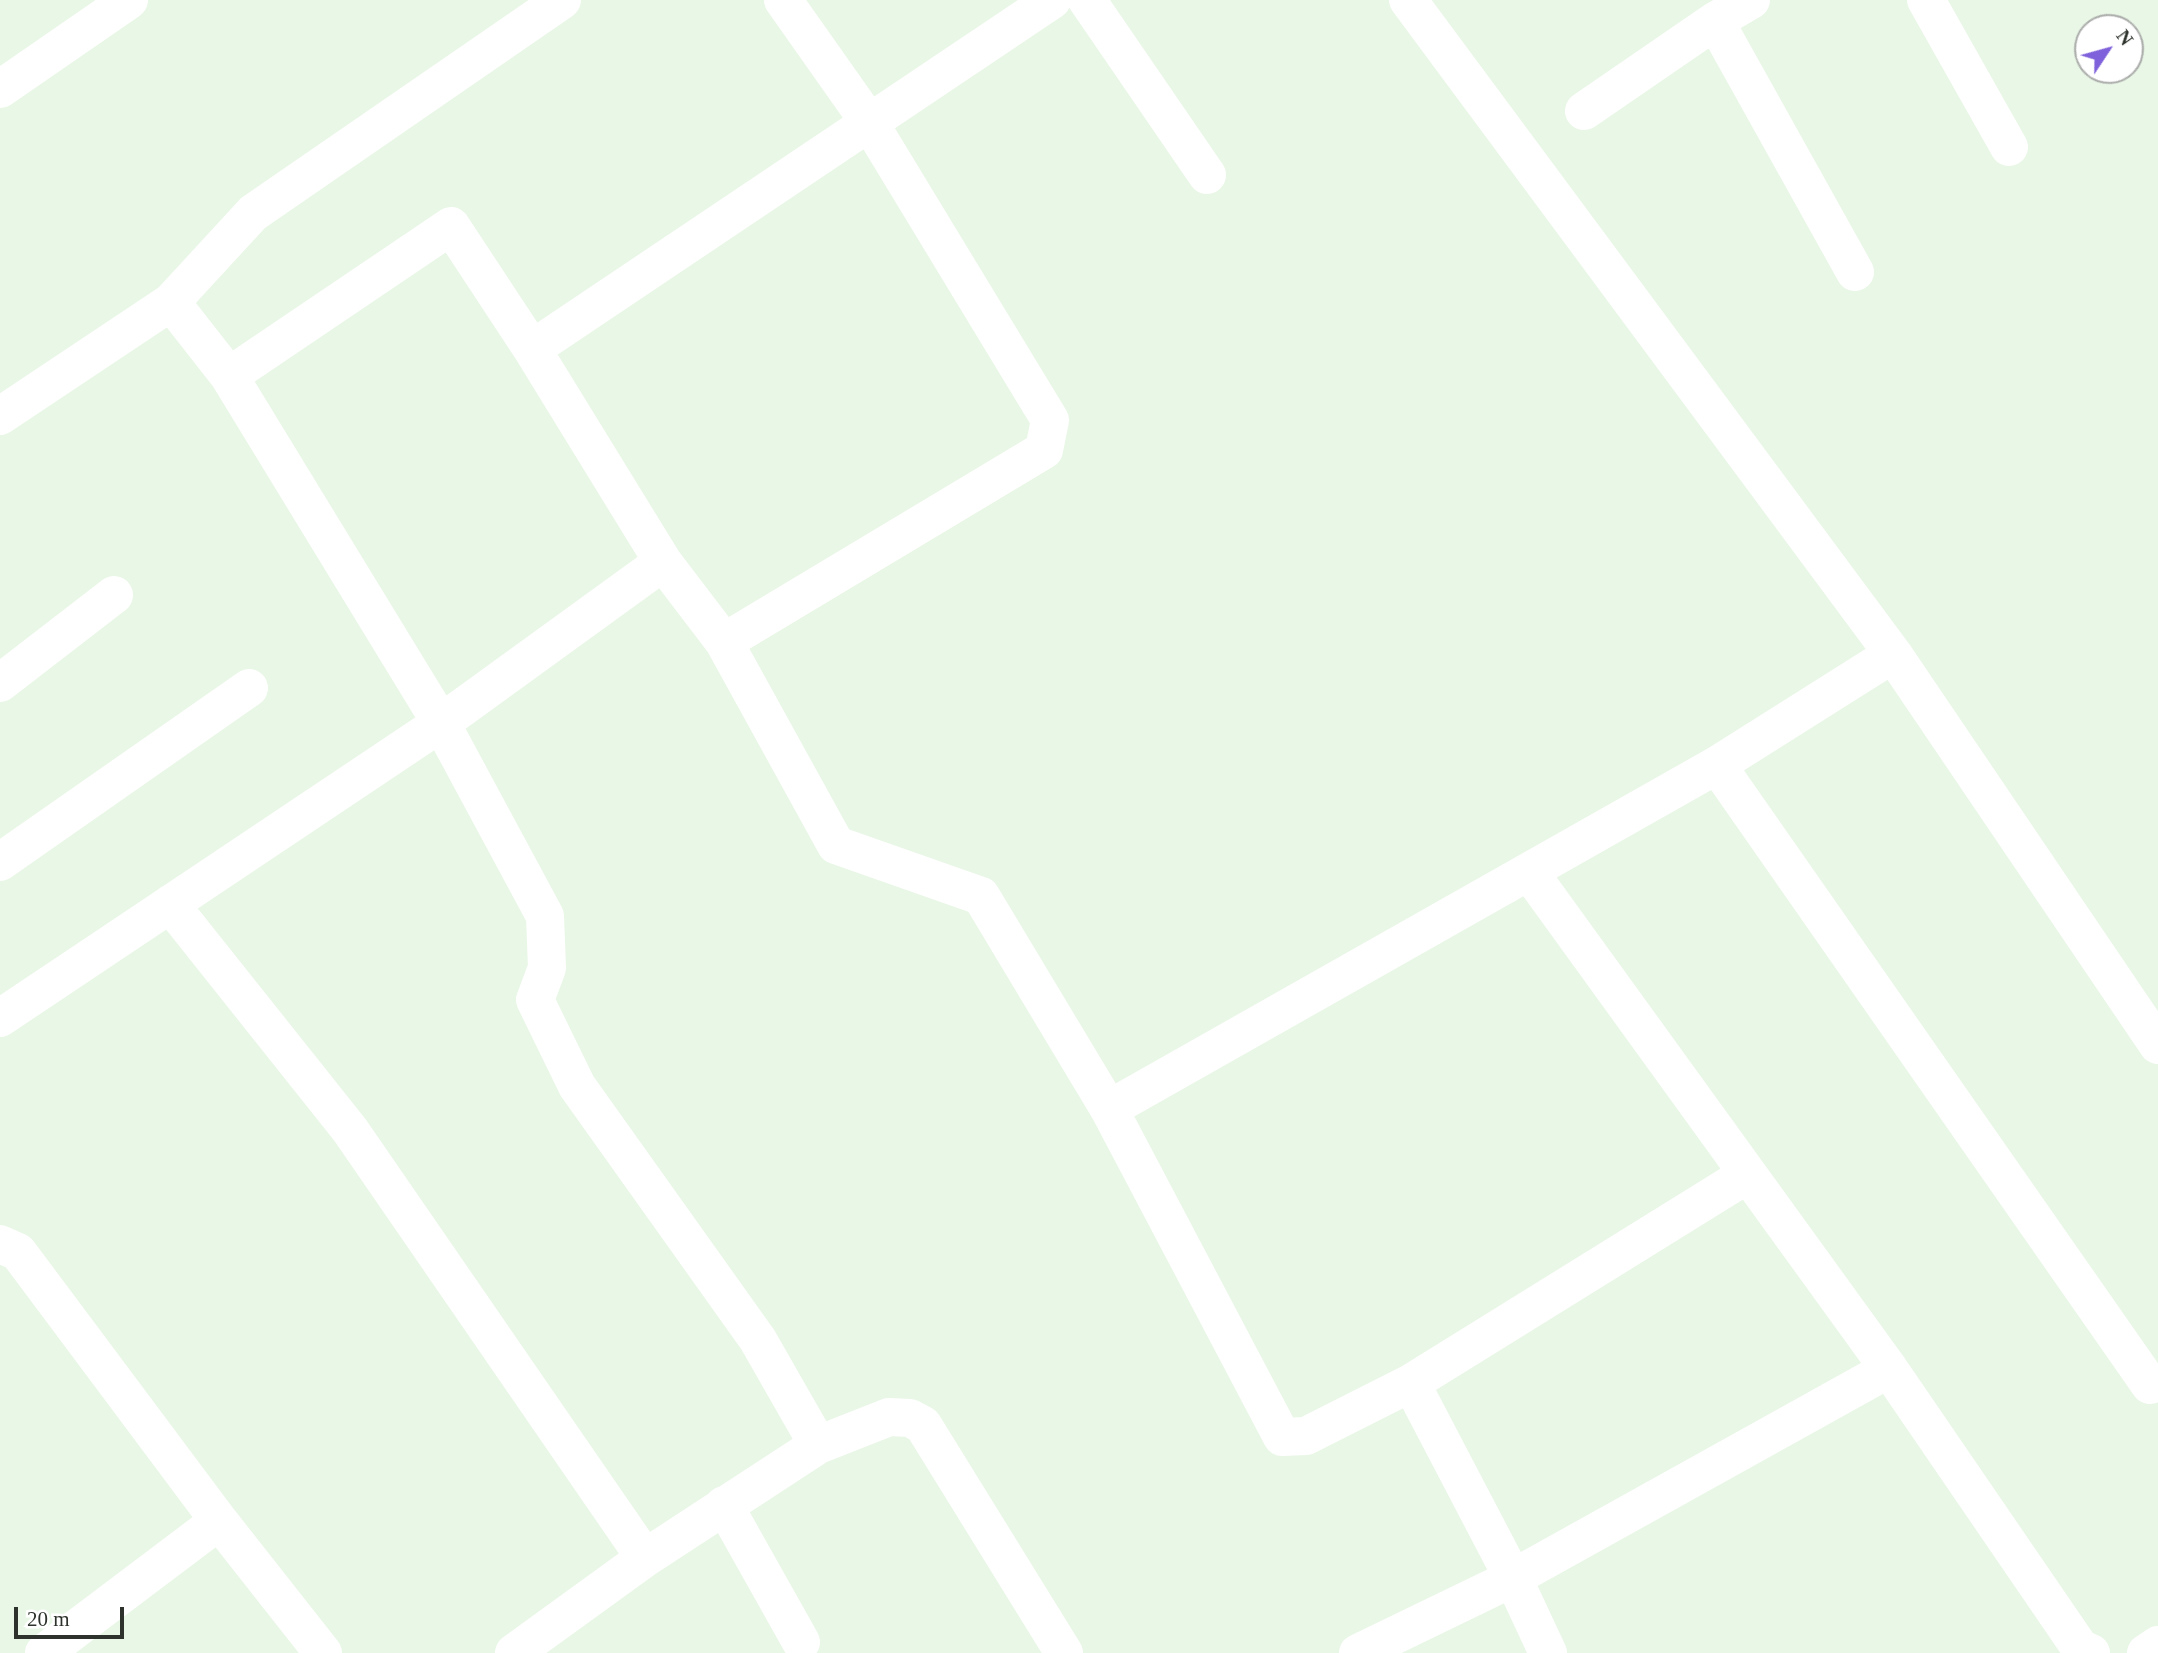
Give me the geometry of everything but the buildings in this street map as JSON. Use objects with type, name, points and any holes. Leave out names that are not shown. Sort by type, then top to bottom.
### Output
[{"type":"street","points":[[0,89],[129,0]]},
{"type":"street","points":[[0,416],[171,302],[254,213],[562,0]]},
{"type":"street","points":[[724,642],[1044,450],[1050,420],[869,122],[783,0]]},
{"type":"street","points":[[532,349],[1052,0]]},
{"type":"street","points":[[1087,0],[1207,175]]},
{"type":"street","points":[[1408,0],[1893,654],[2158,1045]]},
{"type":"street","points":[[1584,111],[1715,21],[1752,0]]},
{"type":"street","points":[[1926,0],[2009,147]]},
{"type":"street","points":[[1715,21],[1855,272]]},
{"type":"street","points":[[229,376],[451,226],[532,349],[663,562],[724,642],[836,845],[981,897],[1109,1109],[1282,1437],[1306,1436],[1411,1383],[1748,1174]]},
{"type":"street","points":[[171,302],[229,376],[441,723],[545,916],[547,968],[535,1000],[577,1086],[758,1340],[818,1445]]},
{"type":"street","points":[[0,1018],[441,723],[663,562]]},
{"type":"street","points":[[0,683],[114,595]]},
{"type":"street","points":[[1109,1109],[1717,765],[1893,654]]},
{"type":"street","points":[[0,862],[249,688]]},
{"type":"street","points":[[1717,765],[2150,1385]]},
{"type":"street","points":[[1530,873],[1889,1369],[2080,1648],[2091,1653]]},
{"type":"street","points":[[170,904],[350,1130],[645,1558]]},
{"type":"street","points":[[0,1244],[18,1252],[219,1521],[323,1653]]},
{"type":"street","points":[[1358,1653],[1513,1578],[1889,1369]]},
{"type":"street","points":[[1411,1383],[1513,1578],[1548,1653]]},
{"type":"street","points":[[514,1653],[645,1558],[818,1445],[890,1417],[910,1418],[923,1425],[1064,1653]]},
{"type":"street","points":[[724,1505],[801,1642]]},
{"type":"street","points":[[44,1653],[219,1521]]},
{"type":"street","points":[[2146,1653],[2158,1645]]}]
